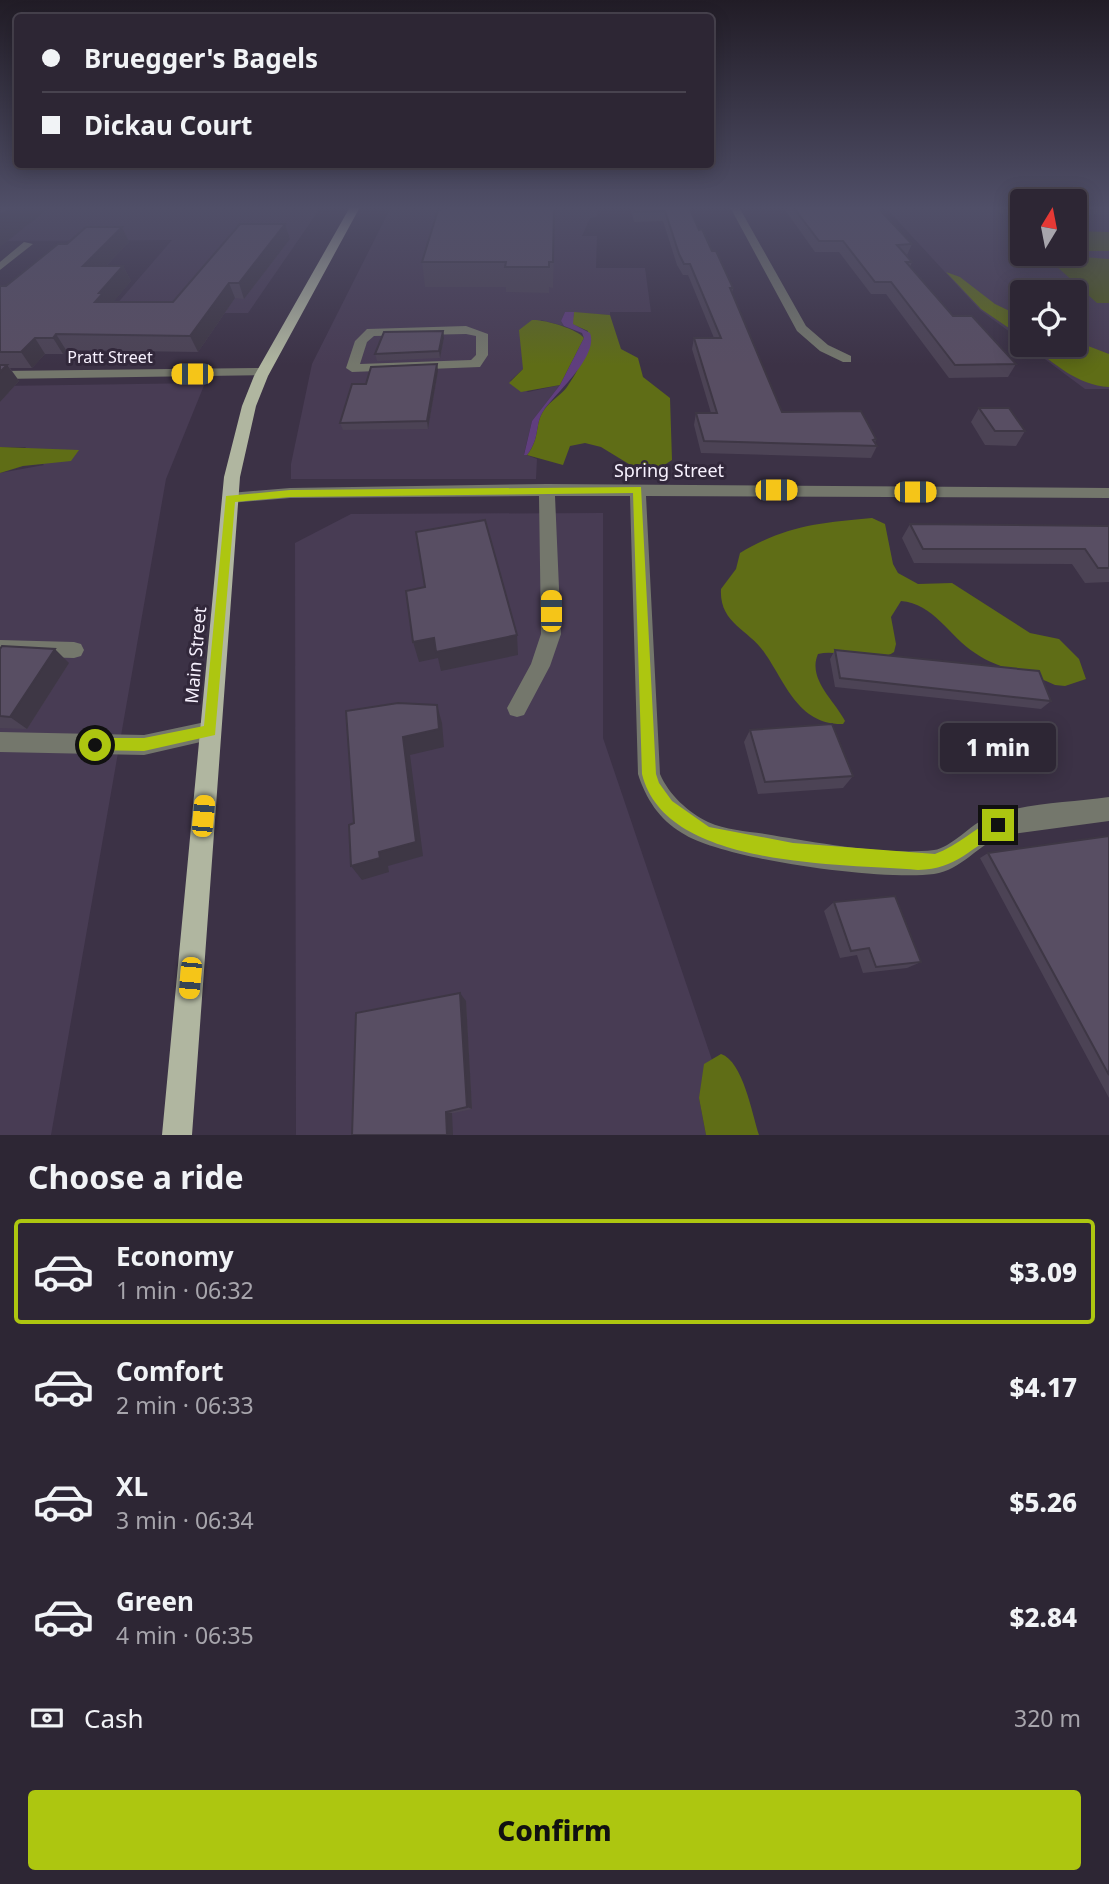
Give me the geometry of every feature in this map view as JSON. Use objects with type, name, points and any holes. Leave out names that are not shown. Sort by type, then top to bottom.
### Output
[{"type":"main road","name":"Main Street","points":[[177,1135],[230,498],[240,440],[263,372],[325,260]]},
{"type":"street","points":[[764,260],[801,328],[824,348],[847,359]]},
{"type":"street","points":[[466,330],[482,334],[481,355],[471,365],[352,368],[361,341],[371,332],[466,330]]},
{"type":"street","name":"Pratt Street","points":[[0,374],[263,372]]},
{"type":"street","points":[[517,708],[540,666],[551,634],[547,489]]},
{"type":"street","name":"Spring Street","points":[[230,498],[290,493],[547,489],[1109,493]]},
{"type":"street","points":[[638,489],[649,774],[658,796],[691,824],[705,833],[731,840],[793,851],[927,862],[955,855],[978,835],[998,825],[1109,809]]},
{"type":"street","points":[[0,648],[74,650]]},
{"type":"street","points":[[0,742],[144,745],[210,731]]},
{"type":"shaded area","points":[[155,260],[285,260],[248,313],[109,313]]},
{"type":"shaded area","points":[[364,260],[596,260],[596,268],[645,268],[651,312],[610,312],[610,315],[565,312],[561,321],[564,326],[541,320],[523,369],[510,381],[528,392],[560,385],[532,421],[524,454],[537,459],[536,479],[291,479],[291,464],[312,364]]},
{"type":"shaded area","points":[[934,260],[1010,260],[1010,266],[1087,266],[1087,260],[1109,260],[1109,389],[1085,389],[1042,357],[1087,357],[1087,280],[1010,280],[1010,332],[980,310]]},
{"type":"shaded area","points":[[565,312],[574,312],[573,324],[590,333],[591,342],[583,363],[544,410],[534,442],[527,455],[524,455],[532,421],[560,385],[584,338],[582,333],[564,326],[561,321]]},
{"type":"shaded area","points":[[205,383],[166,479],[51,1135],[0,1135],[0,473],[44,465],[25,447],[0,447],[0,386]]},
{"type":"shaded area","points":[[603,513],[603,738],[712,1060],[699,1098],[706,1135],[296,1135],[295,543],[351,514]]},
{"type":"green space","points":[[1087,260],[1109,260],[1109,303],[1097,303],[1087,294],[1087,280],[1072,280],[1056,266],[1087,266]]},
{"type":"green space","points":[[946,272],[960,277],[995,304],[1010,311],[1010,329],[981,309]]},
{"type":"green space","points":[[574,312],[610,315],[621,349],[638,358],[643,377],[670,398],[672,460],[655,471],[637,469],[601,447],[585,443],[570,446],[563,465],[527,455],[534,442],[541,415],[567,387],[582,360],[588,331],[572,324]]},
{"type":"green space","points":[[532,320],[560,325],[584,338],[560,385],[521,392],[509,383],[523,369],[519,330]]},
{"type":"green space","points":[[1087,346],[1109,354],[1109,387],[1077,378],[1046,357],[1087,357]]},
{"type":"green space","points":[[0,447],[79,450],[71,461],[23,466],[0,473]]},
{"type":"green space","points":[[872,518],[885,524],[893,564],[898,573],[918,584],[952,583],[1030,633],[1059,639],[1079,659],[1086,679],[1065,686],[1055,685],[984,659],[932,614],[912,603],[901,601],[891,617],[896,644],[894,652],[875,658],[837,653],[818,654],[816,672],[819,681],[841,713],[845,721],[843,724],[815,718],[804,710],[764,652],[730,618],[722,601],[721,589],[736,569],[740,553],[773,536],[804,527]]},
{"type":"green space","points":[[721,1054],[729,1059],[741,1077],[759,1135],[706,1135],[699,1098],[704,1064]]},
{"type":"building","points":[[38,260],[89,260],[83,266],[123,266],[99,293],[103,293],[95,302],[173,302],[209,260],[257,260],[239,283],[229,283],[190,336],[56,334],[53,338],[35,338],[21,352],[0,352],[0,286],[6,286]]},
{"type":"building","points":[[553,260],[549,262],[549,267],[505,267],[506,262],[422,262]]},
{"type":"building","points":[[682,260],[720,260],[782,412],[861,411],[877,446],[704,441],[696,413],[717,413],[694,338],[721,338],[690,264],[684,264]]},
{"type":"building","points":[[858,260],[910,260],[912,262],[906,262],[953,316],[972,316],[1016,364],[955,365],[891,282],[875,282]]},
{"type":"building","points":[[443,331],[439,351],[375,354],[384,332]]},
{"type":"building","points":[[437,364],[427,421],[340,423],[352,384],[366,384],[371,367]]},
{"type":"building","points":[[979,408],[1009,408],[1025,431],[995,431]]},
{"type":"building","points":[[485,520],[517,635],[436,652],[434,638],[413,642],[406,591],[425,587],[416,532]]},
{"type":"building","points":[[910,524],[1109,526],[1109,568],[1098,568],[1085,549],[923,549]]},
{"type":"building","points":[[2,646],[55,649],[10,717],[0,716]]},
{"type":"building","points":[[835,650],[1039,671],[1051,701],[840,678]]},
{"type":"building","points":[[398,703],[437,705],[439,729],[403,737],[416,842],[379,852],[380,858],[351,866],[349,825],[354,823],[346,711]]},
{"type":"building","points":[[832,724],[853,776],[765,782],[750,730]]},
{"type":"building","points":[[1109,836],[1109,1075],[988,853]]},
{"type":"building","points":[[895,896],[921,962],[876,967],[869,948],[851,951],[834,902]]},
{"type":"building","points":[[460,993],[467,1107],[446,1112],[447,1135],[352,1135],[356,1013]]},
{"type":"route","points":[[95,745],[144,745],[210,731],[230,498],[290,493],[468,489],[638,489],[649,774],[652,786],[667,806],[705,833],[793,851],[863,859],[918,862],[944,860],[955,855],[986,829],[998,825]]}]
